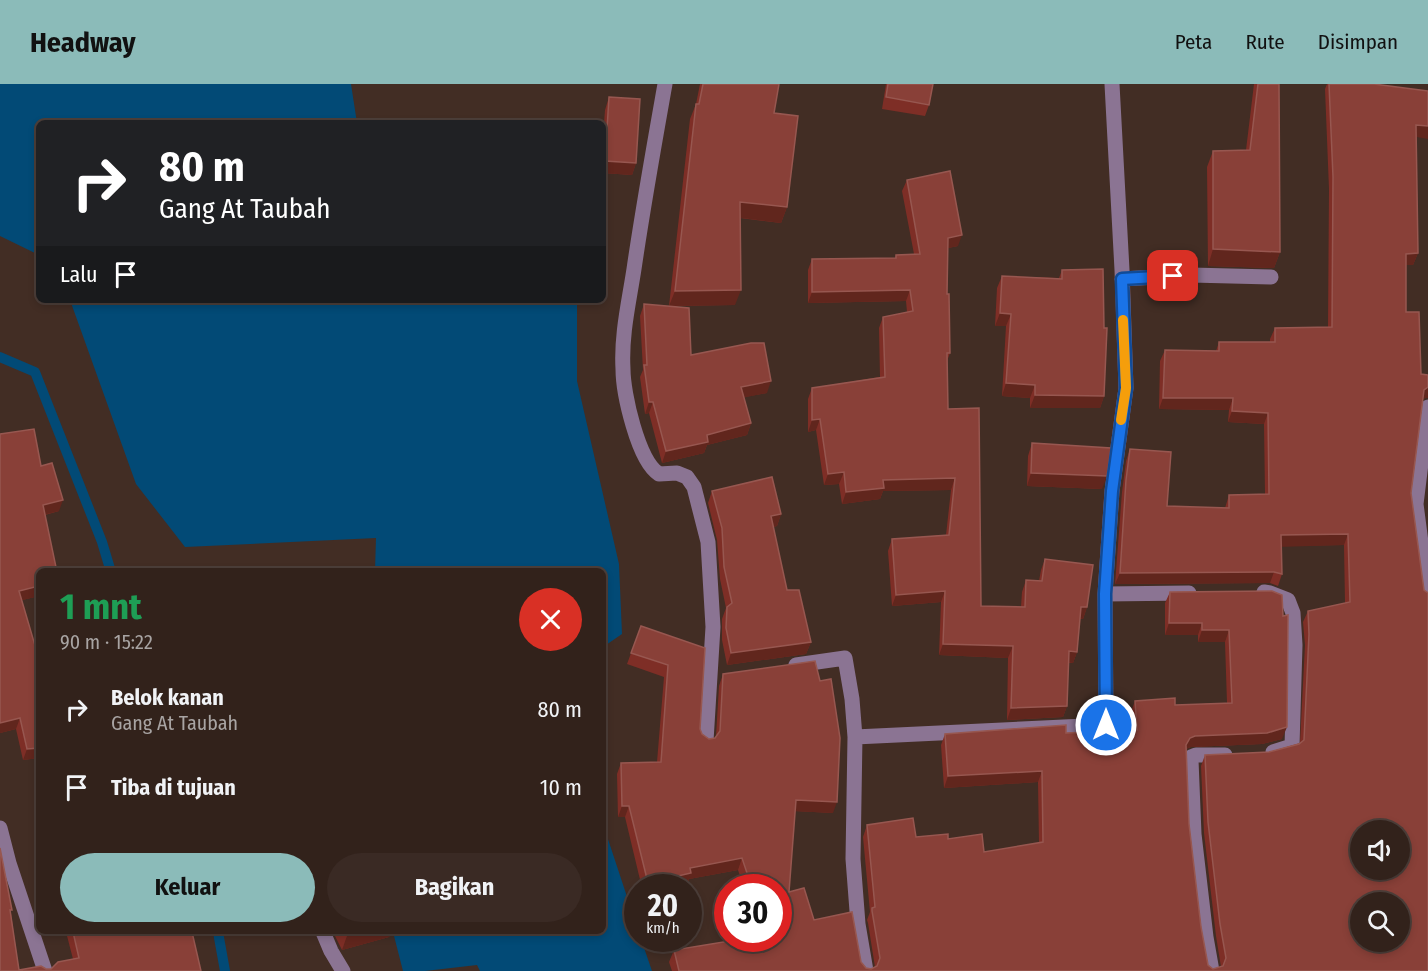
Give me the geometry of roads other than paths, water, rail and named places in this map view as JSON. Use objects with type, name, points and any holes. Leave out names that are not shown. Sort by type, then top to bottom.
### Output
[{"type":"street","points":[[665,84],[643,204],[624,335],[622,371],[635,433],[648,464],[659,474],[677,472],[687,477],[694,487],[708,542],[716,676],[706,741]]},
{"type":"street","points":[[855,737],[1106,725],[1105,594],[1112,491],[1126,388],[1112,84]]},
{"type":"street","points":[[1122,279],[1191,275],[1271,277]]},
{"type":"street","points":[[1428,407],[1416,504],[1428,596]]},
{"type":"street","points":[[1246,592],[1270,592],[1288,600],[1293,613],[1292,746],[1264,754]]},
{"type":"street","points":[[1105,594],[1202,593]]},
{"type":"street","points":[[778,667],[845,658],[855,737],[853,859],[858,924],[866,971]]},
{"type":"street","points":[[1212,971],[1194,834],[1191,757],[1241,755]]},
{"type":"street","points":[[0,828],[11,871],[45,971]]},
{"type":"street","points":[[324,934],[343,971]]},
{"type":"water","points":[[0,84],[351,84],[357,120],[36,120],[36,254],[0,236]]},
{"type":"water","points":[[71,303],[577,303],[577,381],[619,564],[622,634],[606,645],[606,568],[375,568],[376,538],[185,547],[136,484]]},
{"type":"water","points":[[606,833],[624,888],[624,952],[645,952],[652,971],[480,971],[477,965],[403,971],[394,934],[606,934]]},
{"type":"waterway","points":[[0,357],[35,372],[102,542],[110,568]]},
{"type":"waterway","points":[[218,934],[225,971]]}]
